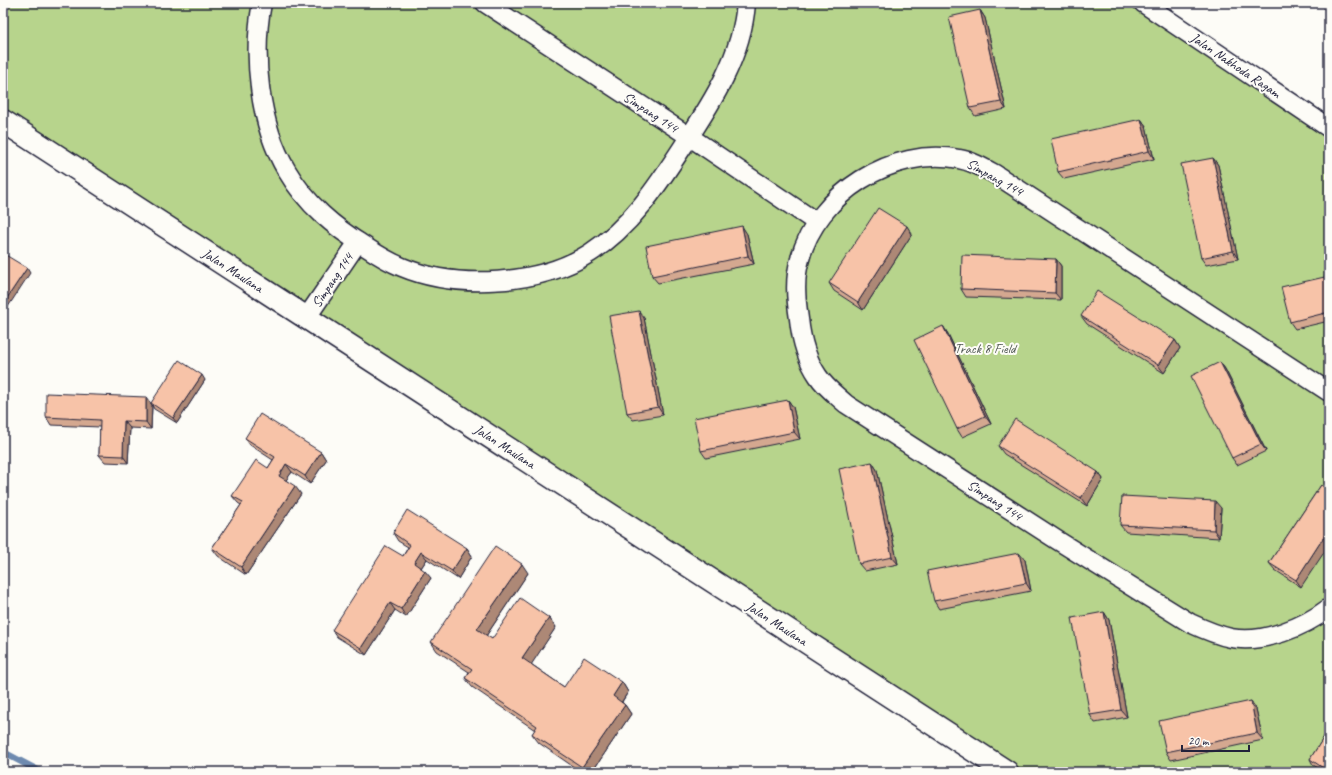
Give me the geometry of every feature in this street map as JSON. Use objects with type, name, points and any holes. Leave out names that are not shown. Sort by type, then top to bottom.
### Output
[{"type":"main road","name":"Jalan Maulana","points":[[3,121],[1007,772]]},
{"type":"street","points":[[262,3],[258,38],[258,64],[263,105],[268,128],[276,149],[286,170],[299,190],[316,210],[334,226],[380,256],[402,268],[428,275],[480,281],[509,280],[536,276],[563,266],[590,253],[627,223],[665,174],[690,137],[732,65],[740,39],[746,3]]},
{"type":"street","name":"Simpang 144","points":[[485,3],[690,137],[816,222]]},
{"type":"street","name":"Jalan Nakhoda Ragam","points":[[1143,3],[1329,128]]},
{"type":"street","name":"Simpang 144","points":[[1329,392],[995,174],[978,165],[960,159],[939,157],[912,159],[889,166],[866,177],[844,191],[828,207],[816,222],[806,241],[800,259],[796,281],[796,304],[806,352],[817,376],[831,392],[846,404],[1057,540],[1190,622],[1211,633],[1231,638],[1245,639],[1266,636],[1284,632],[1301,625],[1329,608]]},
{"type":"street","name":"Simpang 144","points":[[307,317],[358,242]]},
{"type":"green space","name":"Track 8 Field","points":[[3,3],[1142,3],[1329,128],[1329,772],[1007,772],[3,122]]},
{"type":"building","points":[[980,10],[1001,102],[970,108],[949,17]]},
{"type":"building","points":[[1141,119],[1149,151],[1058,172],[1051,139]]},
{"type":"building","points":[[1213,158],[1233,251],[1201,258],[1181,164]]},
{"type":"building","points":[[878,208],[907,226],[858,302],[829,283]]},
{"type":"building","points":[[742,226],[748,256],[652,276],[646,246]]},
{"type":"building","points":[[4,254],[27,268],[3,304],[3,255]]},
{"type":"building","points":[[962,255],[1056,259],[1055,293],[961,289]]},
{"type":"building","points":[[1329,276],[1329,312],[1290,322],[1281,287]]},
{"type":"building","points":[[1097,291],[1175,340],[1158,365],[1081,316]]},
{"type":"building","points":[[639,311],[658,407],[627,413],[609,316]]},
{"type":"building","points":[[943,326],[985,416],[957,429],[914,340]]},
{"type":"building","points":[[179,360],[202,375],[173,418],[151,403]]},
{"type":"building","points":[[1220,362],[1261,444],[1232,458],[1191,376]]},
{"type":"building","points":[[46,393],[146,397],[146,422],[124,421],[123,456],[99,455],[100,420],[46,417]]},
{"type":"building","points":[[788,400],[794,432],[701,451],[694,418]]},
{"type":"building","points":[[260,414],[321,452],[305,476],[286,464],[279,476],[295,486],[241,567],[212,548],[243,502],[232,496],[256,460],[268,468],[275,457],[245,438]]},
{"type":"building","points":[[1015,419],[1098,472],[1081,498],[998,446]]},
{"type":"building","points":[[872,462],[892,557],[859,564],[839,469]]},
{"type":"building","points":[[1321,485],[1329,490],[1329,529],[1296,580],[1269,563]]},
{"type":"building","points":[[1122,496],[1215,501],[1214,530],[1120,525]]},
{"type":"building","points":[[407,510],[467,548],[452,571],[421,552],[414,563],[425,571],[401,609],[390,603],[361,648],[332,630],[386,546],[403,556],[410,545],[393,533]]},
{"type":"building","points":[[495,546],[522,564],[477,629],[492,639],[520,598],[549,618],[522,658],[564,687],[584,657],[622,682],[613,696],[625,705],[582,767],[532,734],[537,726],[465,678],[472,669],[431,642]]},
{"type":"building","points":[[1019,553],[1026,583],[934,601],[927,571]]},
{"type":"building","points":[[1104,612],[1121,710],[1090,715],[1072,618]]},
{"type":"building","points":[[1251,701],[1257,733],[1166,752],[1159,721]]},
{"type":"building","points":[[1329,729],[1329,772],[1310,759]]},
{"type":"waterway","points":[[3,752],[41,772]]}]
